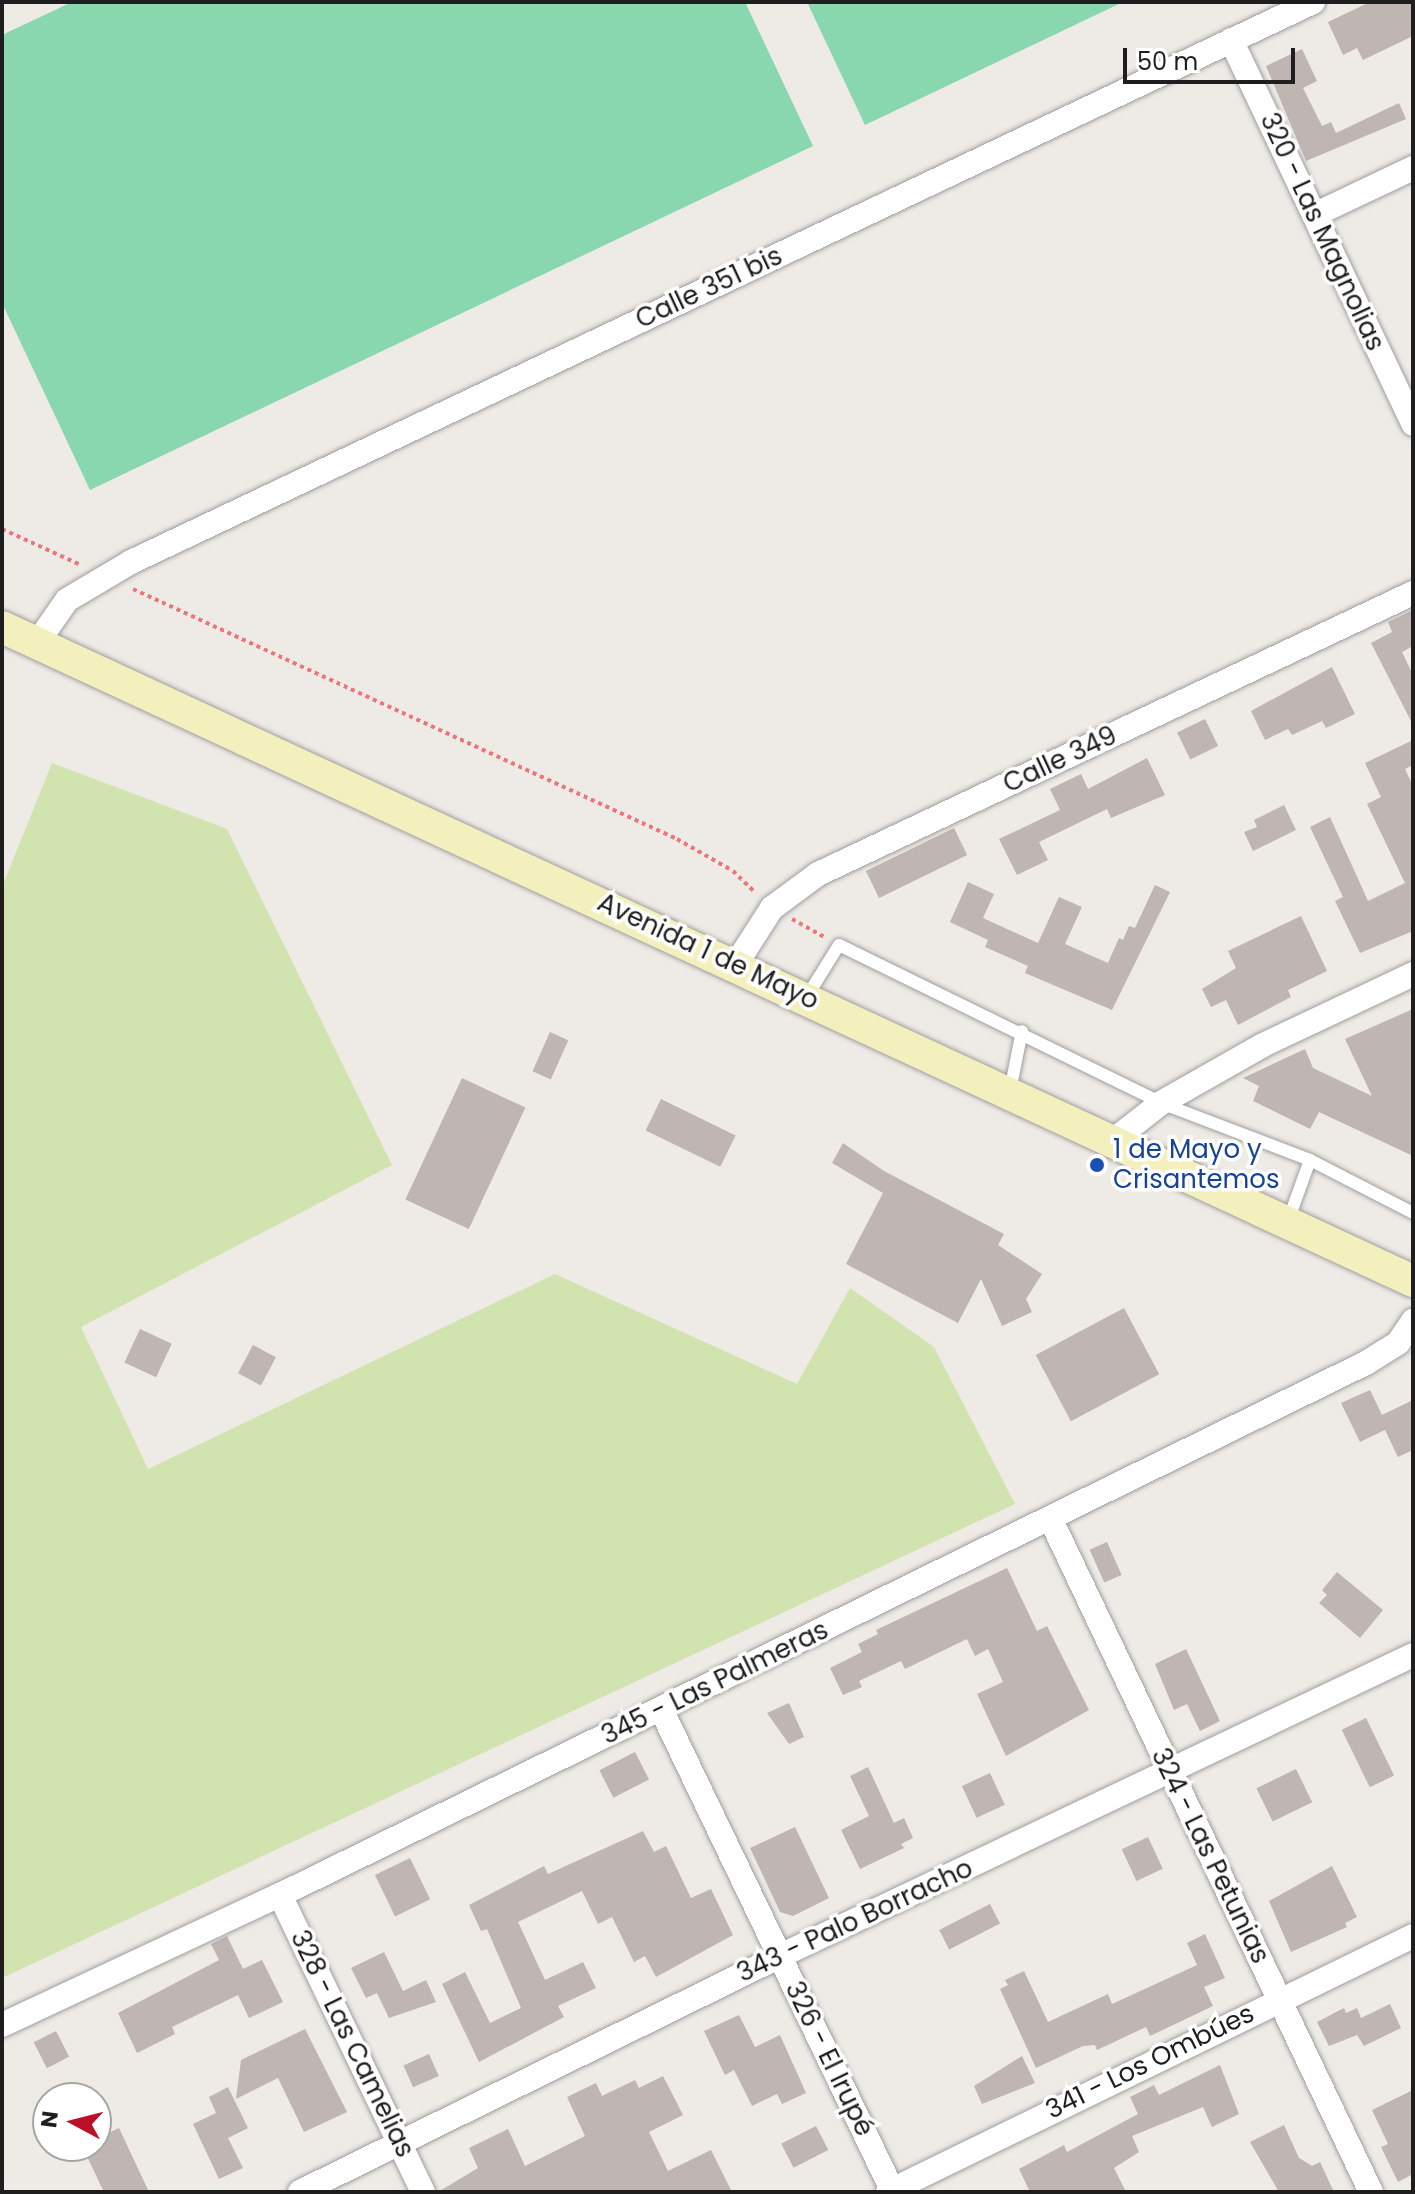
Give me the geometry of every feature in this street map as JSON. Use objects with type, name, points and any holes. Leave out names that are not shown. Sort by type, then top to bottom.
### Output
[{"type":"main road","name":"Avenida 1 de Mayo","points":[[2,627],[736,964],[1413,1281]]},
{"type":"street","name":"Calle 351 bis","points":[[37,643],[67,600],[107,577],[1313,2]]},
{"type":"street","name":"320 - Las Magnolias","points":[[1231,40],[1413,424]]},
{"type":"street","points":[[1314,215],[1413,168]]},
{"type":"street","name":"Calle 349","points":[[736,964],[772,908],[818,874],[1413,593]]},
{"type":"street","points":[[1114,1140],[1161,1103],[1263,1045],[1413,974]]},
{"type":"street","name":"345 - Las Palmeras","points":[[2,2025],[280,1895],[1406,1351],[1413,1321]]},
{"type":"street","name":"324 - Las Petunias","points":[[1051,1520],[1371,2192]]},
{"type":"street","name":"343 - Palo Borracho","points":[[300,2192],[780,1956],[1413,1655]]},
{"type":"street","name":"326 - El Irupé","points":[[661,1709],[891,2191]]},
{"type":"street","name":"328 - Las Camelias","points":[[280,1895],[423,2192]]},
{"type":"street","name":"341 - Los Ombúes","points":[[891,2191],[1278,1999],[1413,1936]]},
{"type":"lane","points":[[806,998],[839,945],[1022,1031],[1161,1103],[1310,1160],[1413,1213]]},
{"type":"lane","points":[[1010,1091],[1022,1031]]},
{"type":"lane","points":[[1288,1221],[1310,1160]]},
{"type":"path","points":[[2,529],[677,839],[733,871],[772,908],[839,945]]},
{"type":"green space","points":[[72,2],[745,2],[813,146],[90,490],[2,303],[2,35]]},
{"type":"green space","points":[[807,2],[1123,2],[865,125]]},
{"type":"green space","points":[[52,763],[227,829],[392,1165],[81,1327],[148,1469],[555,1274],[797,1384],[850,1288],[934,1347],[1015,1504],[2,1978],[2,887]]},
{"type":"building","points":[[1370,2],[1413,2],[1413,36],[1363,60],[1357,48],[1343,55],[1328,22]]},
{"type":"building","points":[[1302,49],[1317,81],[1303,88],[1322,126],[1331,122],[1336,133],[1399,103],[1406,119],[1306,161],[1266,66]]},
{"type":"building","points":[[1413,610],[1413,646],[1402,652],[1413,675],[1413,725],[1371,643],[1392,632],[1388,622]]},
{"type":"building","points":[[1332,667],[1355,714],[1326,728],[1322,721],[1292,735],[1288,729],[1265,740],[1251,711]]},
{"type":"building","points":[[1205,719],[1218,746],[1190,760],[1177,733]]},
{"type":"building","points":[[1413,740],[1413,765],[1405,769],[1413,786],[1413,931],[1360,953],[1335,901],[1343,897],[1310,827],[1330,817],[1368,901],[1405,883],[1367,804],[1381,797],[1365,763]]},
{"type":"building","points":[[1147,758],[1165,795],[1111,818],[1107,809],[1039,842],[1048,860],[1017,875],[999,839],[1060,810],[1050,789],[1081,774],[1088,789]]},
{"type":"building","points":[[1284,805],[1296,830],[1253,851],[1244,832],[1257,827],[1254,820]]},
{"type":"building","points":[[954,828],[967,855],[879,898],[866,871]]},
{"type":"building","points":[[968,882],[994,894],[983,918],[1038,943],[1059,897],[1082,907],[1065,944],[1108,963],[1119,938],[1123,940],[1129,926],[1135,928],[1155,885],[1170,892],[1112,1010],[1025,973],[1028,966],[985,947],[988,940],[950,922]]},
{"type":"building","points":[[1301,916],[1327,971],[1288,990],[1291,997],[1238,1025],[1226,1000],[1211,1007],[1202,989],[1236,968],[1228,951]]},
{"type":"building","points":[[1413,1009],[1413,1156],[1319,1112],[1310,1129],[1253,1101],[1259,1086],[1243,1078],[1305,1049],[1313,1068],[1372,1096],[1345,1039]]},
{"type":"building","points":[[550,1032],[568,1040],[551,1079],[533,1071]]},
{"type":"building","points":[[462,1078],[525,1108],[469,1229],[405,1199]]},
{"type":"building","points":[[661,1099],[736,1135],[720,1167],[646,1130]]},
{"type":"building","points":[[843,1143],[884,1171],[1004,1234],[998,1245],[1042,1274],[1026,1299],[1032,1312],[1002,1326],[981,1279],[958,1323],[846,1264],[883,1193],[832,1163]]},
{"type":"building","points":[[1124,1308],[1159,1374],[1071,1421],[1036,1355]]},
{"type":"building","points":[[140,1329],[172,1344],[156,1377],[124,1363]]},
{"type":"building","points":[[253,1345],[276,1357],[261,1385],[238,1373]]},
{"type":"building","points":[[1370,1390],[1382,1415],[1413,1400],[1413,1450],[1398,1457],[1385,1430],[1360,1442],[1341,1403]]},
{"type":"building","points":[[1107,1542],[1122,1575],[1104,1583],[1090,1550]]},
{"type":"building","points":[[1007,1568],[1037,1631],[1047,1626],[1089,1710],[1006,1756],[977,1694],[1003,1682],[988,1649],[975,1656],[967,1639],[905,1669],[901,1661],[859,1681],[862,1687],[843,1695],[830,1668],[862,1652],[858,1644],[878,1634],[876,1630]]},
{"type":"building","points":[[1337,1572],[1383,1610],[1360,1638],[1319,1603],[1327,1595],[1322,1590]]},
{"type":"building","points":[[1186,1649],[1220,1721],[1200,1731],[1187,1704],[1174,1710],[1155,1664]]},
{"type":"building","points":[[789,1703],[804,1737],[789,1744],[767,1713]]},
{"type":"building","points":[[1366,1718],[1394,1776],[1370,1787],[1342,1730]]},
{"type":"building","points":[[635,1752],[649,1780],[613,1798],[599,1770]]},
{"type":"building","points":[[868,1767],[894,1823],[904,1818],[913,1838],[901,1844],[904,1848],[860,1869],[841,1830],[869,1816],[850,1776]]},
{"type":"building","points":[[1296,1769],[1312,1802],[1273,1822],[1256,1788]]},
{"type":"building","points":[[990,1773],[1005,1805],[977,1818],[962,1786]]},
{"type":"building","points":[[795,1827],[829,1898],[793,1916],[780,1912],[750,1848]]},
{"type":"building","points":[[643,1831],[654,1852],[666,1846],[691,1898],[711,1889],[733,1935],[656,1977],[645,1956],[634,1962],[612,1917],[598,1924],[582,1891],[518,1922],[545,1980],[583,1962],[596,1988],[558,2006],[564,2017],[479,2062],[442,1984],[465,1972],[490,2023],[521,2008],[487,1929],[481,1931],[469,1905],[544,1866],[548,1874]]},
{"type":"building","points":[[1148,1837],[1163,1869],[1137,1881],[1122,1849]]},
{"type":"building","points":[[410,1858],[430,1899],[395,1916],[375,1875]]},
{"type":"building","points":[[1332,1866],[1357,1917],[1345,1923],[1347,1927],[1291,1952],[1269,1901]]},
{"type":"building","points":[[990,1904],[1000,1924],[949,1949],[939,1930]]},
{"type":"building","points":[[1205,1934],[1225,1978],[1204,1987],[1213,2006],[1150,2036],[1146,2027],[1097,2050],[1095,2045],[1083,2046],[1036,2068],[1000,1989],[1008,1985],[1005,1980],[1024,1971],[1048,2022],[1108,1994],[1112,2004],[1197,1965],[1187,1943]]},
{"type":"building","points":[[227,1936],[243,1969],[262,1960],[283,2002],[249,2018],[238,1995],[172,2027],[175,2034],[137,2053],[118,2013],[219,1960],[211,1944]]},
{"type":"building","points":[[384,1952],[403,1991],[426,1980],[436,2002],[389,2018],[377,1993],[366,1998],[351,1968]]},
{"type":"building","points":[[1390,2004],[1401,2028],[1364,2046],[1357,2035],[1329,2046],[1317,2022],[1344,2008],[1346,2013],[1357,2008],[1361,2018]]},
{"type":"building","points":[[739,2015],[755,2047],[780,2035],[806,2093],[782,2104],[777,2094],[752,2106],[734,2070],[725,2075],[704,2031]]},
{"type":"building","points":[[305,2029],[347,2112],[304,2132],[278,2078],[236,2099],[241,2060]]},
{"type":"building","points":[[56,2031],[69,2057],[47,2068],[34,2042]]},
{"type":"building","points":[[429,2054],[439,2076],[413,2087],[403,2065]]},
{"type":"building","points":[[1022,2056],[1035,2083],[982,2104],[974,2086]]},
{"type":"building","points":[[1220,2065],[1239,2114],[1212,2127],[1203,2107],[1132,2136],[1139,2152],[1114,2168],[1126,2192],[1030,2192],[1019,2169],[1064,2145],[1067,2152],[1138,2114],[1130,2097],[1154,2085],[1159,2095]]},
{"type":"building","points":[[663,2076],[683,2115],[649,2132],[668,2171],[711,2150],[732,2192],[438,2192],[478,2168],[469,2148],[508,2129],[525,2166],[585,2136],[567,2097],[596,2083],[602,2096],[635,2080],[639,2088]]},
{"type":"building","points":[[228,2087],[248,2128],[228,2138],[243,2168],[219,2179],[193,2124],[216,2113],[209,2097]]},
{"type":"building","points":[[1413,2090],[1413,2174],[1398,2182],[1381,2147],[1388,2144],[1372,2110]]},
{"type":"building","points":[[1284,2125],[1299,2158],[1312,2166],[1320,2162],[1334,2192],[1279,2192],[1250,2142]]},
{"type":"building","points":[[816,2126],[828,2150],[794,2168],[781,2144]]},
{"type":"building","points":[[119,2128],[149,2192],[104,2192],[90,2162],[112,2162],[112,2131]]},
{"type":"place","name":"1 de Mayo y Crisantemos","points":[[1097,1165]]}]
